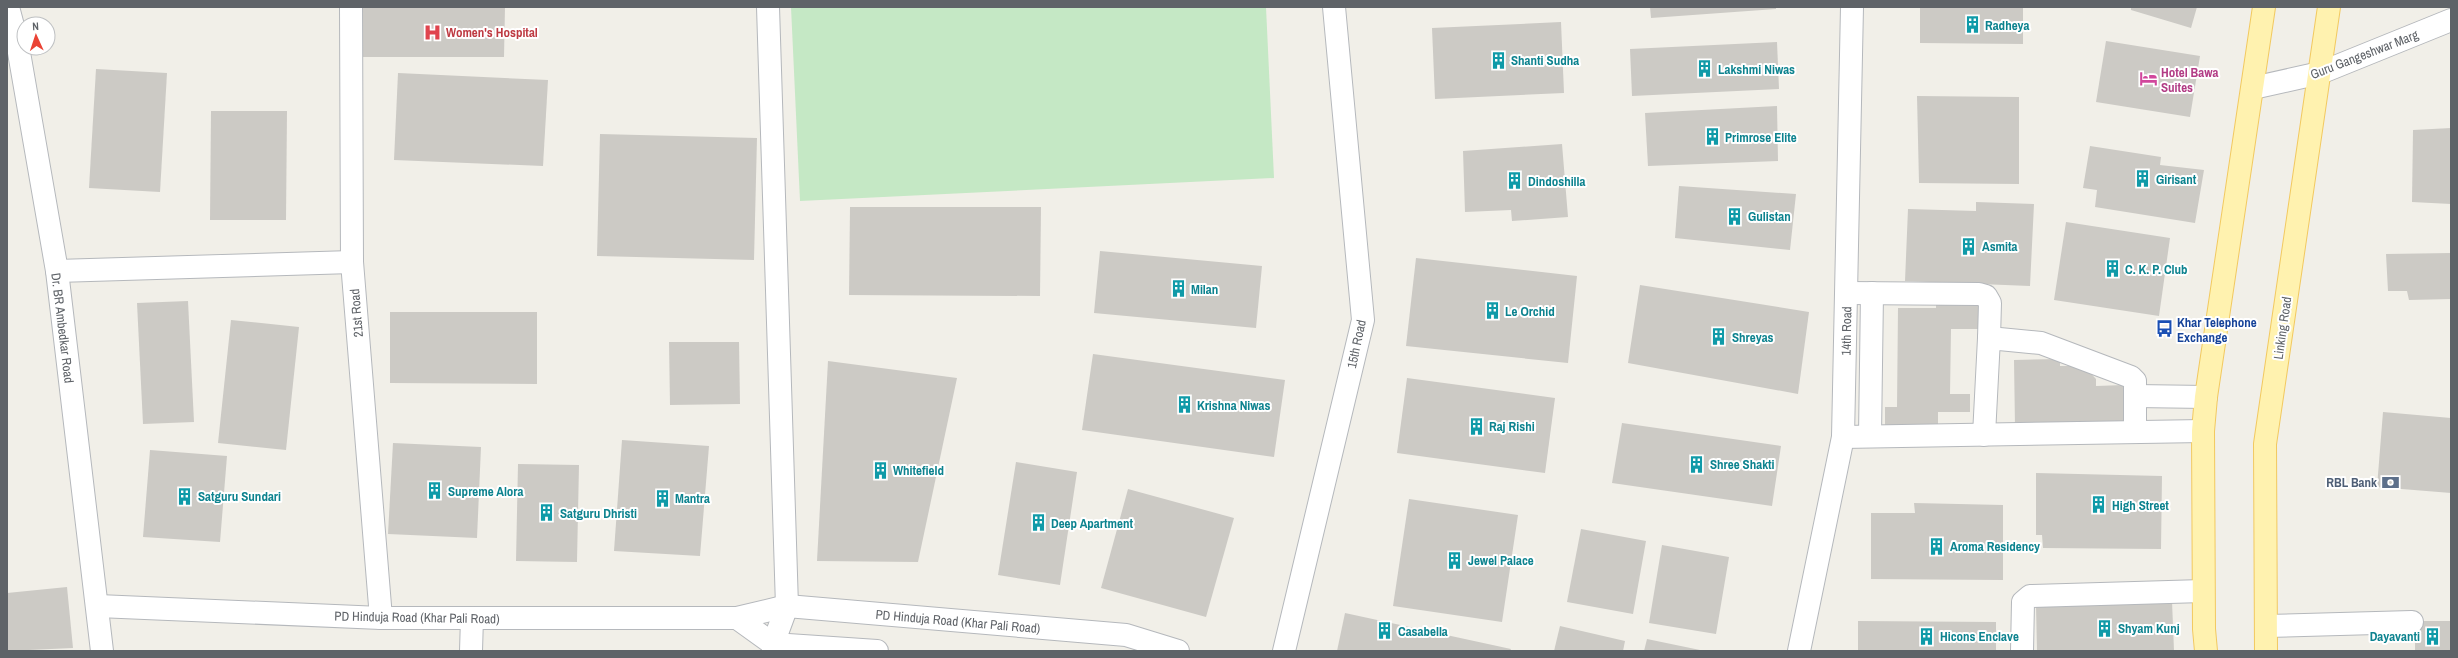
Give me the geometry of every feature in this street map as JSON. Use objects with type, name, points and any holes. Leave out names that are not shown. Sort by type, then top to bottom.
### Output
[{"type":"main road","points":[[2206,651],[2203,591],[2203,431],[2206,397],[2264,7]]},
{"type":"main road","name":"Linking Road","points":[[2266,651],[2265,444],[2330,7]]},
{"type":"street","name":"Dr. BR Ambedkar Road","points":[[8,7],[17,40],[57,271],[98,606],[102,651]]},
{"type":"street","name":"21st Road","points":[[351,7],[352,262],[381,618]]},
{"type":"street","points":[[768,7],[788,606],[773,648]]},
{"type":"street","name":"15th Road","points":[[1284,651],[1363,320],[1334,7]]},
{"type":"street","name":"14th Road","points":[[1798,651],[1843,437],[1852,7]]},
{"type":"street","name":"Guru Gangeshwar Marg","points":[[2253,88],[2320,73],[2451,20]]},
{"type":"street","points":[[57,271],[352,262]]},
{"type":"street","points":[[1847,293],[1986,296],[1990,303],[1984,435]]},
{"type":"street","points":[[1870,436],[1872,293]]},
{"type":"street","points":[[1989,338],[2041,343],[2131,377],[2135,381],[2136,432]]},
{"type":"street","points":[[2135,396],[2206,397]]},
{"type":"street","points":[[1843,437],[2203,431]]},
{"type":"street","points":[[2022,651],[2023,602],[2030,596],[2203,591]]},
{"type":"street","name":"PD Hinduja Road (Khar Pali Road)","points":[[98,606],[381,618],[737,618],[788,606],[1126,635],[1178,651]]},
{"type":"street","points":[[471,651],[472,618]]},
{"type":"street","points":[[737,618],[773,648],[876,651]]},
{"type":"street","points":[[2266,626],[2412,622]]},
{"type":"green space","points":[[791,7],[1266,7],[1274,178],[800,201]]},
{"type":"building","name":"Women's Hospital","points":[[363,7],[505,7],[504,57],[362,57]]},
{"type":"building","points":[[1650,7],[1776,7],[1776,9],[1651,18]]},
{"type":"building","name":"Radheya","points":[[1920,7],[2023,7],[2023,44],[1920,43]]},
{"type":"building","points":[[2131,7],[2197,7],[2191,28],[2131,10]]},
{"type":"building","name":"Shanti Sudha","points":[[1561,22],[1564,93],[1435,99],[1432,28]]},
{"type":"building","name":"Hotel Bawa Suites","points":[[2106,41],[2200,56],[2190,117],[2096,102]]},
{"type":"building","name":"Lakshmi Niwas","points":[[1777,42],[1779,89],[1632,96],[1630,49]]},
{"type":"building","points":[[96,69],[167,73],[160,192],[89,188]]},
{"type":"building","points":[[398,73],[548,80],[543,166],[394,160]]},
{"type":"building","points":[[1917,96],[2019,97],[2019,184],[1919,183]]},
{"type":"building","name":"Primrose Elite","points":[[1777,106],[1778,161],[1648,166],[1645,113]]},
{"type":"building","points":[[211,111],[287,111],[286,220],[210,220]]},
{"type":"building","points":[[2451,128],[2451,204],[2412,202],[2413,130]]},
{"type":"building","points":[[600,134],[757,138],[754,260],[597,256]]},
{"type":"building","name":"Dindoshilla","points":[[1562,144],[1568,217],[1512,221],[1511,210],[1465,212],[1463,151]]},
{"type":"building","name":"Girisant","points":[[2090,146],[2161,157],[2160,165],[2204,170],[2195,223],[2095,207],[2097,190],[2083,188]]},
{"type":"building","name":"Gulistan","points":[[1679,186],[1796,194],[1790,250],[1675,238]]},
{"type":"building","name":"Asmita","points":[[1976,202],[2034,204],[2030,286],[1905,281],[1908,209],[1976,211]]},
{"type":"building","points":[[850,207],[1041,207],[1040,296],[849,295]]},
{"type":"building","name":"C. K. P. Club","points":[[2066,222],[2170,238],[2159,316],[2054,300]]},
{"type":"building","name":"Milan","points":[[1100,251],[1262,266],[1256,328],[1094,313]]},
{"type":"building","points":[[2451,253],[2451,299],[2409,300],[2407,291],[2388,291],[2386,254]]},
{"type":"building","name":"Le Orchid","points":[[1416,258],[1577,276],[1568,363],[1406,346]]},
{"type":"building","name":"Shreyas","points":[[1640,285],[1809,312],[1798,394],[1628,363]]},
{"type":"building","points":[[1936,300],[1980,305],[1980,329],[1951,329],[1950,394],[1970,394],[1970,412],[1938,412],[1938,429],[1885,428],[1885,407],[1897,407],[1898,308],[1936,308]]},
{"type":"building","points":[[188,301],[194,422],[143,424],[137,303]]},
{"type":"building","points":[[390,312],[537,312],[537,384],[390,383]]},
{"type":"building","points":[[231,320],[299,327],[286,450],[218,443]]},
{"type":"building","points":[[669,342],[739,342],[740,404],[670,405]]},
{"type":"building","name":"Krishna Niwas","points":[[1093,354],[1285,380],[1274,457],[1082,430]]},
{"type":"building","points":[[2060,359],[2060,366],[2084,366],[2096,379],[2096,386],[2124,385],[2125,424],[2015,427],[2014,360]]},
{"type":"building","name":"Whitefield","points":[[828,361],[957,378],[918,562],[817,561]]},
{"type":"building","name":"Raj Rishi","points":[[1407,378],[1555,398],[1545,473],[1397,453]]},
{"type":"building","points":[[2383,412],[2451,418],[2451,493],[2377,487]]},
{"type":"building","name":"Shree Shakti","points":[[1622,423],[1781,446],[1772,506],[1612,483]]},
{"type":"building","name":"Mantra","points":[[622,440],[709,446],[700,556],[614,551]]},
{"type":"building","name":"Supreme Alora","points":[[393,443],[481,447],[477,538],[388,534]]},
{"type":"building","name":"Satguru Sundari","points":[[150,450],[227,456],[220,542],[143,537]]},
{"type":"building","name":"Deep Apartment","points":[[1016,462],[1077,472],[1060,585],[998,575]]},
{"type":"building","name":"Satguru Dhristi","points":[[518,464],[579,465],[577,562],[516,561]]},
{"type":"building","name":"High Street","points":[[2036,473],[2162,476],[2161,549],[2043,548],[2042,535],[2036,535]]},
{"type":"building","points":[[1128,489],[1234,518],[1206,617],[1101,588]]},
{"type":"building","name":"Jewel Palace","points":[[1409,499],[1518,515],[1502,622],[1393,606]]},
{"type":"building","name":"Aroma Residency","points":[[1914,503],[2003,505],[2003,580],[1871,579],[1871,513],[1915,513]]},
{"type":"building","points":[[1581,529],[1646,541],[1633,614],[1567,602]]},
{"type":"building","points":[[1662,545],[1729,557],[1716,634],[1649,623]]},
{"type":"building","points":[[67,587],[73,648],[7,651],[7,593]]},
{"type":"building","name":"Shyam Kunj","points":[[2172,601],[2174,651],[2037,651],[2036,605]]},
{"type":"building","name":"Casabella","points":[[1345,613],[1511,649],[1510,651],[1337,651]]},
{"type":"building","name":"Hicons Enclave","points":[[1858,621],[1996,622],[1996,651],[1858,651]]},
{"type":"building","name":"Dayavanti","points":[[2415,621],[2451,621],[2451,651],[2415,651]]},
{"type":"building","points":[[1560,626],[1625,641],[1623,651],[1554,651]]},
{"type":"building","points":[[1647,639],[1700,650],[1644,651]]},
{"type":"place","name":"Radheya","points":[[1972,25]]},
{"type":"place","name":"Women's Hospital","points":[[433,32]]},
{"type":"place","name":"Shanti Sudha","points":[[1498,60]]},
{"type":"place","name":"Lakshmi Niwas","points":[[1705,69]]},
{"type":"place","name":"Hotel Bawa Suites","points":[[2148,79]]},
{"type":"place","name":"Primrose Elite","points":[[1712,137]]},
{"type":"place","name":"Girisant","points":[[2143,179]]},
{"type":"place","name":"Dindoshilla","points":[[1515,181]]},
{"type":"place","name":"Gulistan","points":[[1735,216]]},
{"type":"place","name":"Asmita","points":[[1969,246]]},
{"type":"place","name":"C. K. P. Club","points":[[2112,269]]},
{"type":"place","name":"Milan","points":[[1178,289]]},
{"type":"place","name":"Le Orchid","points":[[1492,311]]},
{"type":"place","name":"Khar Telephone Exchange","points":[[2164,329]]},
{"type":"place","name":"Shreyas","points":[[1719,337]]},
{"type":"place","name":"Krishna Niwas","points":[[1184,405]]},
{"type":"place","name":"Raj Rishi","points":[[1476,426]]},
{"type":"place","name":"Shree Shakti","points":[[1697,464]]},
{"type":"place","name":"Whitefield","points":[[880,470]]},
{"type":"place","name":"RBL Bank","points":[[2390,482]]},
{"type":"place","name":"Supreme Alora","points":[[435,491]]},
{"type":"place","name":"Satguru Sundari","points":[[185,496]]},
{"type":"place","name":"Mantra","points":[[662,498]]},
{"type":"place","name":"High Street","points":[[2099,505]]},
{"type":"place","name":"Satguru Dhristi","points":[[547,513]]},
{"type":"place","name":"Deep Apartment","points":[[1038,523]]},
{"type":"place","name":"Aroma Residency","points":[[1937,546]]},
{"type":"place","name":"Jewel Palace","points":[[1455,560]]},
{"type":"place","name":"Shyam Kunj","points":[[2105,628]]},
{"type":"place","name":"Casabella","points":[[1385,631]]},
{"type":"place","name":"Hicons Enclave","points":[[1927,636]]},
{"type":"place","name":"Dayavanti","points":[[2433,636]]}]
